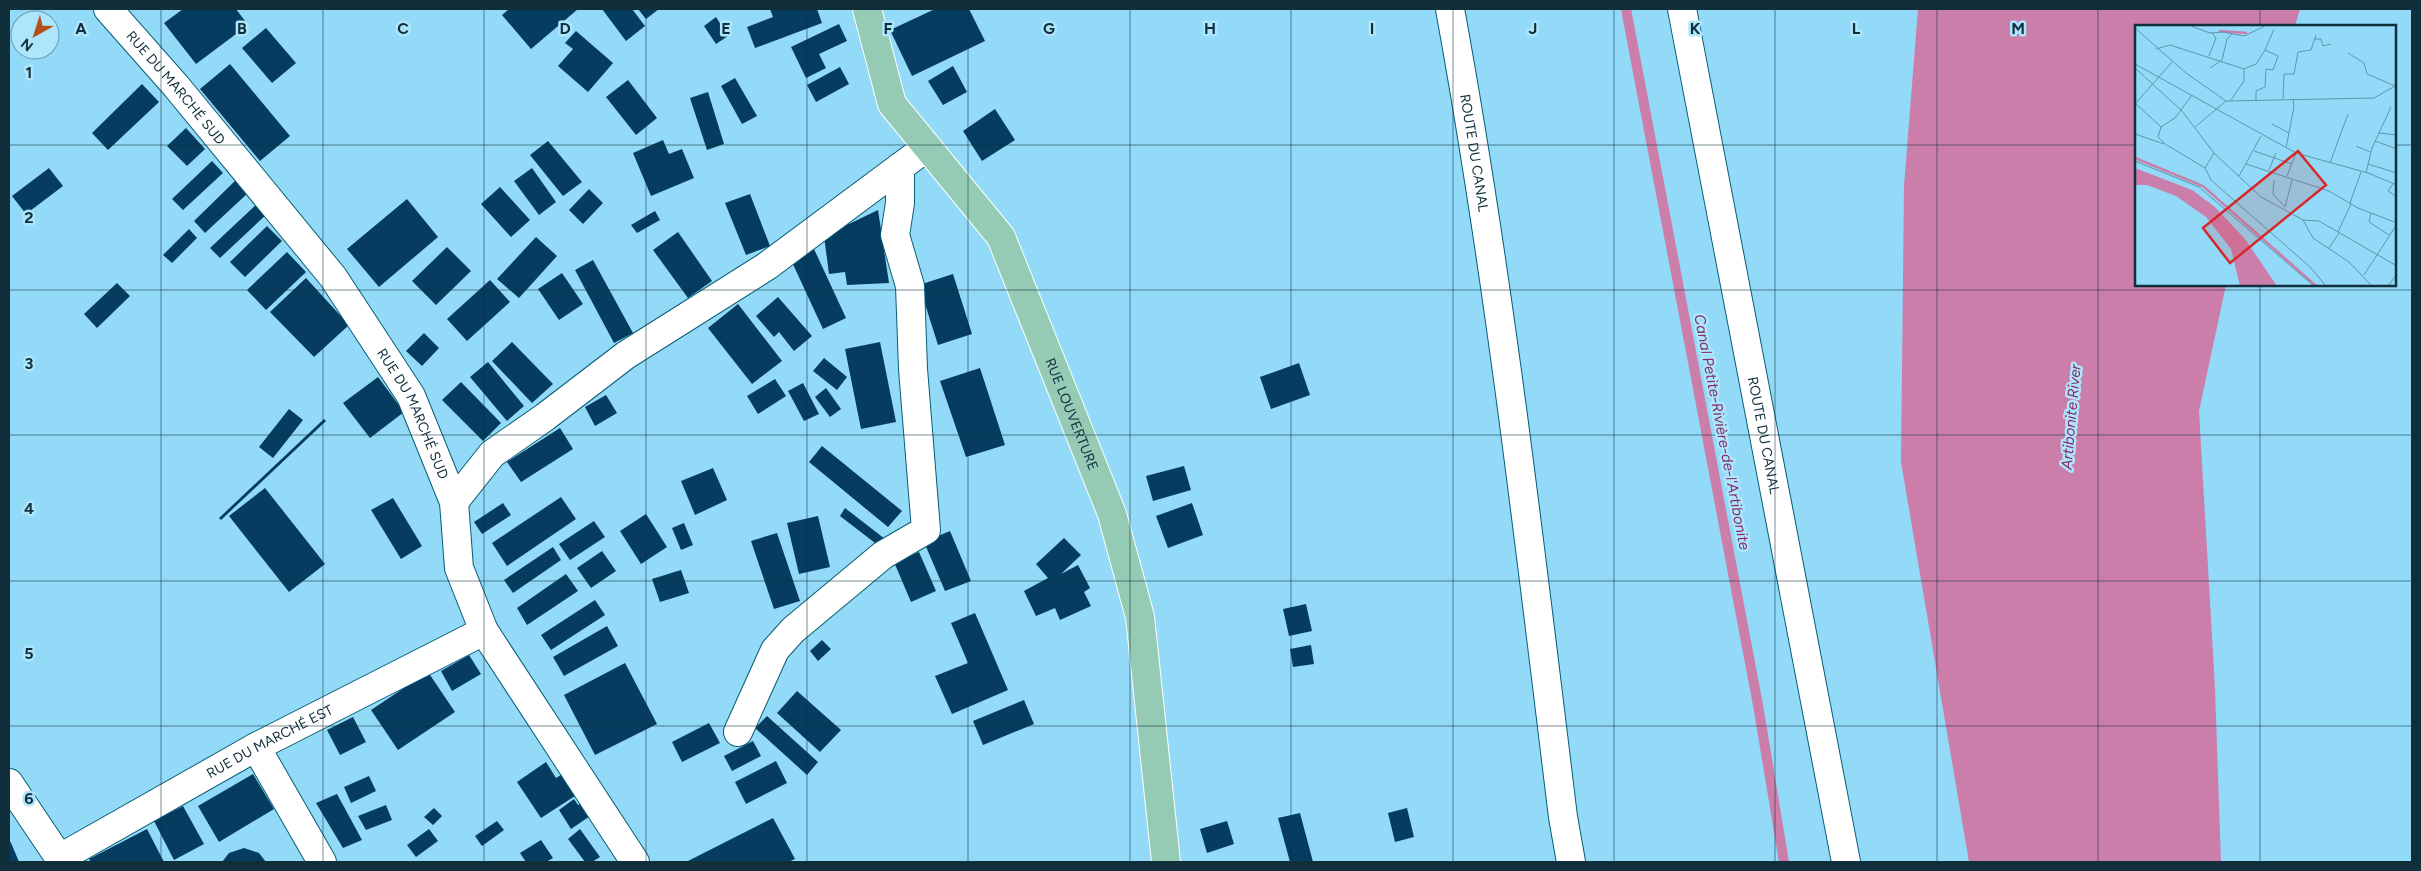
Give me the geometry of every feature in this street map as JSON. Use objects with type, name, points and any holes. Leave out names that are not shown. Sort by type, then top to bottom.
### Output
[{"type":"main road","name":"RUE LOUVERTURE","points":[[867,9],[892,104],[1001,237],[1112,514],[1140,617],[1166,862]]},
{"type":"street","name":"RUE DU MARCHÉ SUD","points":[[108,9],[176,86],[333,277],[411,396],[454,502],[459,568],[484,631],[635,862]]},
{"type":"street","name":"ROUTE DU CANAL","points":[[1450,9],[1475,148],[1509,378],[1563,817],[1571,862]]},
{"type":"street","name":"ROUTE DU CANAL","points":[[1682,9],[1846,862]]},
{"type":"street","points":[[454,502],[492,454],[545,417],[626,355],[767,266],[927,147]]},
{"type":"street","points":[[738,732],[776,650],[794,630],[883,555],[926,530],[913,369],[910,286],[895,235],[900,203],[900,167]]},
{"type":"street","name":"RUE DU MARCHÉ EST","points":[[61,860],[256,747],[484,631]]},
{"type":"street","points":[[256,747],[322,862]]},
{"type":"street","points":[[9,783],[61,860]]},
{"type":"water","name":"Artibonite River","points":[[1918,9],[2300,9],[2295,25],[2135,25],[2135,286],[2226,286],[2199,411],[2215,688],[2221,862],[1969,862],[1901,462],[1904,186]]},
{"type":"building","points":[[183,9],[236,9],[248,25],[196,64],[164,23]]},
{"type":"building","points":[[509,9],[578,9],[531,49],[502,15]]},
{"type":"building","points":[[602,9],[632,9],[645,26],[626,41]]},
{"type":"building","points":[[638,9],[659,9],[646,19]]},
{"type":"building","points":[[770,9],[817,9],[822,23],[755,48],[747,27],[773,17]]},
{"type":"building","points":[[935,9],[969,9],[985,41],[912,76],[890,30]]},
{"type":"building","points":[[716,17],[728,36],[716,44],[704,26]]},
{"type":"building","points":[[839,24],[847,41],[819,54],[826,68],[806,78],[791,47]]},
{"type":"building","points":[[266,28],[296,63],[272,83],[242,48]]},
{"type":"building","points":[[576,31],[613,63],[588,92],[558,66],[573,49],[565,43]]},
{"type":"building","points":[[230,64],[290,136],[260,161],[200,89]]},
{"type":"building","points":[[953,66],[967,92],[943,105],[928,81]]},
{"type":"building","points":[[840,67],[849,84],[816,102],[807,85]]},
{"type":"building","points":[[735,78],[757,116],[742,124],[721,86]]},
{"type":"building","points":[[628,80],[657,118],[636,135],[606,97]]},
{"type":"building","points":[[142,84],[159,102],[108,150],[92,133]]},
{"type":"building","points":[[708,92],[724,144],[707,150],[690,98]]},
{"type":"building","points":[[995,109],[1015,140],[982,161],[963,131]]},
{"type":"building","points":[[186,128],[205,149],[187,166],[167,146]]},
{"type":"building","points":[[663,140],[669,154],[682,149],[694,178],[651,196],[633,153]]},
{"type":"building","points":[[548,141],[582,182],[563,196],[530,155]]},
{"type":"building","points":[[212,161],[223,173],[183,210],[172,199]]},
{"type":"building","points":[[49,168],[63,186],[26,214],[12,196]]},
{"type":"building","points":[[532,168],[556,202],[539,215],[514,181]]},
{"type":"building","points":[[237,179],[249,192],[205,233],[194,221]]},
{"type":"building","points":[[500,187],[530,220],[511,237],[481,204]]},
{"type":"building","points":[[589,189],[603,203],[583,224],[569,210]]},
{"type":"building","points":[[750,194],[770,246],[746,255],[725,203]]},
{"type":"building","points":[[407,199],[438,237],[379,287],[347,249]]},
{"type":"building","points":[[259,202],[269,212],[220,258],[210,248]]},
{"type":"building","points":[[878,210],[889,283],[847,285],[845,272],[829,274],[824,236]]},
{"type":"building","points":[[655,211],[660,220],[637,233],[631,225]]},
{"type":"building","points":[[267,226],[282,241],[245,277],[230,262]]},
{"type":"building","points":[[189,229],[197,238],[172,263],[163,255]]},
{"type":"building","points":[[678,232],[712,281],[688,298],[653,250]]},
{"type":"building","points":[[536,237],[557,256],[519,298],[497,279]]},
{"type":"building","points":[[447,247],[471,271],[436,305],[412,281]]},
{"type":"building","points":[[814,249],[846,318],[823,329],[791,260]]},
{"type":"building","points":[[287,252],[306,272],[266,310],[247,290]]},
{"type":"building","points":[[593,260],[633,333],[614,343],[575,270]]},
{"type":"building","points":[[562,273],[583,304],[559,320],[538,289]]},
{"type":"building","points":[[953,274],[972,334],[938,345],[919,285]]},
{"type":"building","points":[[306,278],[349,325],[314,357],[270,312]]},
{"type":"building","points":[[490,280],[510,302],[467,341],[447,319]]},
{"type":"building","points":[[117,283],[130,296],[97,328],[84,314]]},
{"type":"building","points":[[778,297],[812,336],[794,351],[779,332],[774,337],[756,316]]},
{"type":"building","points":[[738,304],[782,361],[752,384],[708,328]]},
{"type":"building","points":[[424,333],[439,348],[422,366],[406,351]]},
{"type":"building","points":[[512,342],[553,384],[532,403],[492,361]]},
{"type":"building","points":[[880,342],[896,422],[861,429],[845,349]]},
{"type":"building","points":[[824,358],[847,377],[837,390],[813,371]]},
{"type":"building","points":[[488,362],[524,406],[507,421],[470,377]]},
{"type":"building","points":[[1299,363],[1310,395],[1271,409],[1260,377]]},
{"type":"building","points":[[980,368],[1005,445],[966,457],[940,381]]},
{"type":"building","points":[[378,377],[404,412],[370,438],[343,403]]},
{"type":"building","points":[[775,379],[786,396],[758,414],[747,396]]},
{"type":"building","points":[[461,382],[501,423],[483,441],[442,400]]},
{"type":"building","points":[[803,383],[819,414],[804,421],[788,391]]},
{"type":"building","points":[[826,388],[841,409],[830,417],[815,397]]},
{"type":"building","points":[[606,395],[617,413],[595,426],[585,407]]},
{"type":"building","points":[[289,409],[303,420],[273,458],[259,447]]},
{"type":"building","points":[[324,419],[326,421],[221,520],[219,518]]},
{"type":"building","points":[[560,428],[573,449],[521,482],[507,462]]},
{"type":"building","points":[[822,446],[902,511],[888,527],[809,462]]},
{"type":"building","points":[[1184,466],[1191,490],[1153,501],[1146,476]]},
{"type":"building","points":[[713,468],[727,500],[695,515],[681,481]]},
{"type":"building","points":[[265,488],[325,564],[289,592],[229,516]]},
{"type":"building","points":[[561,497],[576,519],[507,566],[492,543]]},
{"type":"building","points":[[393,498],[422,546],[401,559],[371,510]]},
{"type":"building","points":[[503,503],[511,515],[482,534],[474,522]]},
{"type":"building","points":[[1192,503],[1203,535],[1168,548],[1156,516]]},
{"type":"building","points":[[845,508],[885,539],[879,546],[840,516]]},
{"type":"building","points":[[646,514],[667,547],[641,564],[620,531]]},
{"type":"building","points":[[818,516],[830,567],[799,574],[787,523]]},
{"type":"building","points":[[594,521],[605,537],[570,560],[559,544]]},
{"type":"building","points":[[684,523],[693,545],[681,550],[672,528]]},
{"type":"building","points":[[950,531],[971,581],[945,591],[924,542]]},
{"type":"building","points":[[777,533],[800,601],[774,609],[751,541]]},
{"type":"building","points":[[1064,538],[1081,555],[1061,574],[1078,565],[1090,588],[1084,592],[1091,606],[1060,620],[1055,608],[1036,616],[1024,591],[1048,578],[1036,564]]},
{"type":"building","points":[[553,547],[561,560],[513,593],[504,580]]},
{"type":"building","points":[[602,551],[616,571],[591,588],[577,568]]},
{"type":"building","points":[[919,552],[936,591],[911,602],[894,562]]},
{"type":"building","points":[[681,570],[689,593],[660,602],[652,579]]},
{"type":"building","points":[[566,574],[578,591],[527,625],[517,608]]},
{"type":"building","points":[[595,600],[605,615],[551,650],[541,635]]},
{"type":"building","points":[[1306,604],[1312,631],[1289,636],[1283,609]]},
{"type":"building","points":[[975,613],[1008,690],[952,714],[935,676],[968,663],[951,623]]},
{"type":"building","points":[[607,626],[618,646],[564,676],[553,657]]},
{"type":"building","points":[[822,640],[831,649],[818,661],[810,651]]},
{"type":"building","points":[[1311,645],[1314,664],[1293,667],[1290,649]]},
{"type":"building","points":[[469,655],[481,674],[452,691],[441,671]]},
{"type":"building","points":[[625,663],[657,724],[595,755],[564,695]]},
{"type":"building","points":[[428,672],[455,712],[398,750],[371,710]]},
{"type":"building","points":[[797,691],[841,730],[820,752],[777,713]]},
{"type":"building","points":[[1024,700],[1034,724],[983,745],[973,721]]},
{"type":"building","points":[[767,716],[818,762],[807,775],[755,728]]},
{"type":"building","points":[[353,717],[366,742],[340,755],[327,730]]},
{"type":"building","points":[[709,723],[720,743],[682,762],[672,742]]},
{"type":"building","points":[[753,741],[761,756],[732,771],[724,756]]},
{"type":"building","points":[[776,761],[787,783],[746,804],[735,782]]},
{"type":"building","points":[[546,762],[556,778],[564,773],[578,794],[541,818],[517,782]]},
{"type":"building","points":[[253,774],[274,809],[219,842],[198,806]]},
{"type":"building","points":[[369,776],[376,791],[351,803],[344,787]]},
{"type":"building","points":[[337,794],[362,840],[343,848],[316,803]]},
{"type":"building","points":[[574,799],[578,805],[587,799],[596,812],[571,829],[559,810]]},
{"type":"building","points":[[386,805],[392,820],[366,830],[358,816]]},
{"type":"building","points":[[183,806],[204,844],[174,860],[154,821]]},
{"type":"building","points":[[434,808],[442,816],[433,825],[424,817]]},
{"type":"building","points":[[1407,808],[1414,837],[1395,842],[1388,813]]},
{"type":"building","points":[[1300,813],[1313,862],[1290,862],[1278,818]]},
{"type":"building","points":[[773,818],[795,859],[788,862],[686,862]]},
{"type":"building","points":[[497,821],[504,830],[482,846],[475,836]]},
{"type":"building","points":[[1227,821],[1234,844],[1207,853],[1200,829]]},
{"type":"building","points":[[147,829],[164,862],[91,862],[89,859]]},
{"type":"building","points":[[429,829],[438,841],[416,857],[407,845]]},
{"type":"building","points":[[580,829],[600,857],[592,862],[585,862],[568,839]]},
{"type":"building","points":[[9,839],[12,845],[19,862],[9,862]]},
{"type":"building","points":[[541,840],[553,858],[546,862],[526,862],[520,853]]},
{"type":"building","points":[[244,848],[259,853],[266,862],[222,862],[229,853]]},
{"type":"waterway","name":"Canal Petite-Rivière-de-l'Artibonite","points":[[1626,9],[1758,705],[1784,862]]}]
